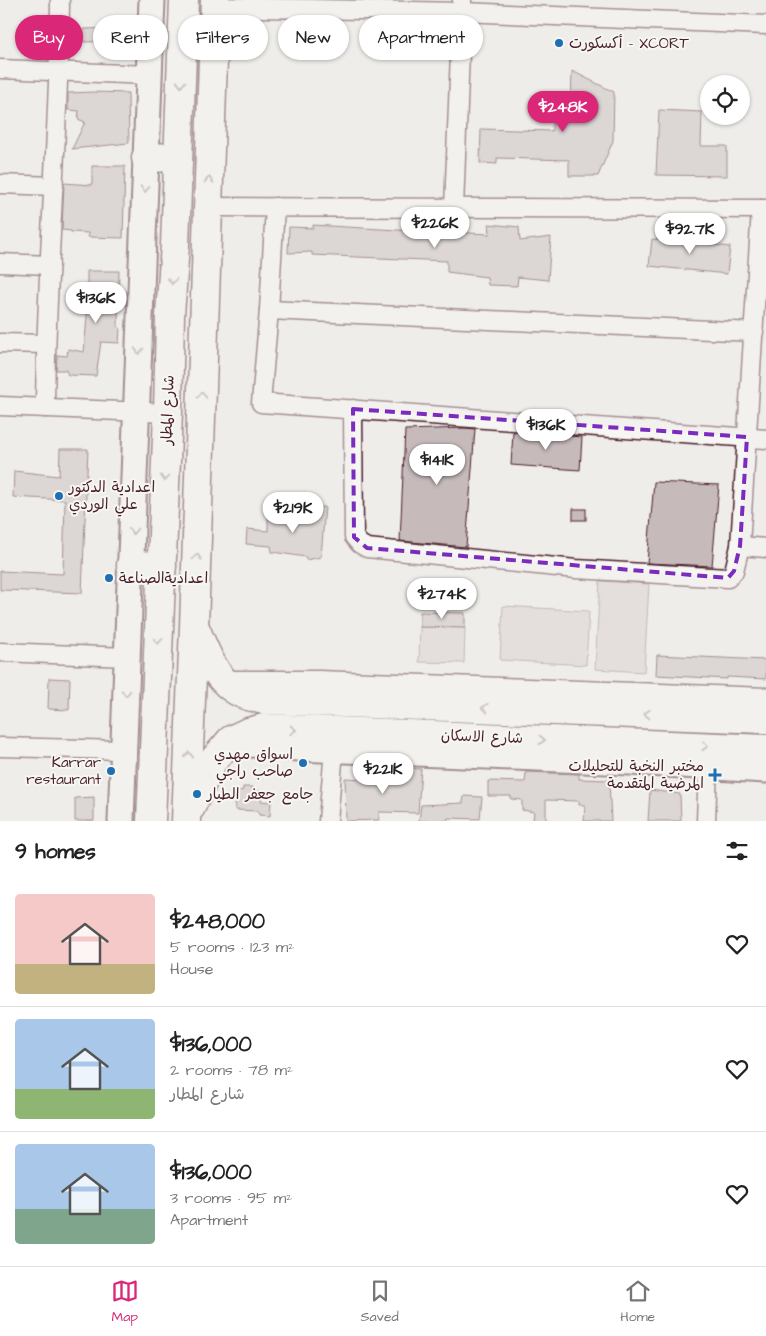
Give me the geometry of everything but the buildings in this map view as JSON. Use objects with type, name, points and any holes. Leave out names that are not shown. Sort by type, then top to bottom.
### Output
[{"type":"main road","name":"شارع المطار","points":[[151,821],[184,0]]},
{"type":"main road","points":[[186,819],[208,245],[215,4]]},
{"type":"main road","points":[[146,158],[178,157]]},
{"type":"main road","points":[[175,245],[183,252],[194,253],[208,245]]},
{"type":"main road","points":[[170,315],[187,307],[193,308],[204,315]]},
{"type":"main road","points":[[131,565],[162,566]]},
{"type":"main road","name":"شارع الاسكان","points":[[194,627],[210,661],[222,680],[232,689],[246,696],[264,700],[383,704],[432,695],[761,708]]},
{"type":"main road","points":[[340,741],[351,724],[352,718],[351,710],[345,703]]},
{"type":"main road","points":[[383,704],[378,711],[377,718],[378,725],[385,733]]},
{"type":"main road","name":"شارع الاسكان","points":[[186,819],[212,762],[231,740],[248,732],[264,728],[340,741],[385,733],[630,753],[766,749]]},
{"type":"street","points":[[45,408],[46,344],[60,71],[60,0]]},
{"type":"street","points":[[121,821],[152,0]]},
{"type":"street","points":[[215,4],[462,6],[766,25]]},
{"type":"street","points":[[454,208],[462,6]]},
{"type":"street","points":[[0,69],[149,75]]},
{"type":"street","points":[[0,184],[54,186]]},
{"type":"street","points":[[208,206],[764,209],[740,546],[734,571],[728,578],[576,569],[367,548],[354,538],[353,409]]},
{"type":"street","points":[[275,207],[261,403],[766,439]]},
{"type":"street","points":[[0,263],[50,265]]},
{"type":"street","points":[[269,310],[754,332]]},
{"type":"street","points":[[0,343],[46,344]]},
{"type":"street","points":[[0,406],[168,413]]},
{"type":"street","points":[[740,546],[766,548]]},
{"type":"street","points":[[0,652],[128,658]]},
{"type":"street","points":[[222,680],[319,680],[432,695]]},
{"type":"street","points":[[328,821],[340,741],[630,753],[708,767],[766,770]]},
{"type":"street","points":[[0,747],[124,750]]},
{"type":"street","points":[[706,821],[708,767]]},
{"type":"highlighted area","points":[[353,409],[747,437],[740,546],[734,571],[728,578],[367,548],[354,537]]},
{"type":"shaded area","points":[[600,581],[649,584],[644,672],[595,669]]},
{"type":"shaded area","points":[[503,606],[589,611],[586,665],[500,660]]},
{"type":"shaded area","points":[[420,627],[465,628],[464,663],[419,662]]},
{"type":"place","name":"أكسكورت - XCORT","points":[[559,43]]},
{"type":"place","name":"اعدادية الدكتور علي الوردي","points":[[59,496]]},
{"type":"place","name":"اعداديةالصناعة","points":[[109,578]]},
{"type":"place","name":"اسواق مهدي صاحب راجي","points":[[303,763]]},
{"type":"place","name":"Karrar restaurant","points":[[111,771]]},
{"type":"place","name":"مختبر النخبة للتحليلات المرضية المتقدمة","points":[[715,775]]},
{"type":"place","name":"جامع جعفر الطيار","points":[[197,794]]}]
